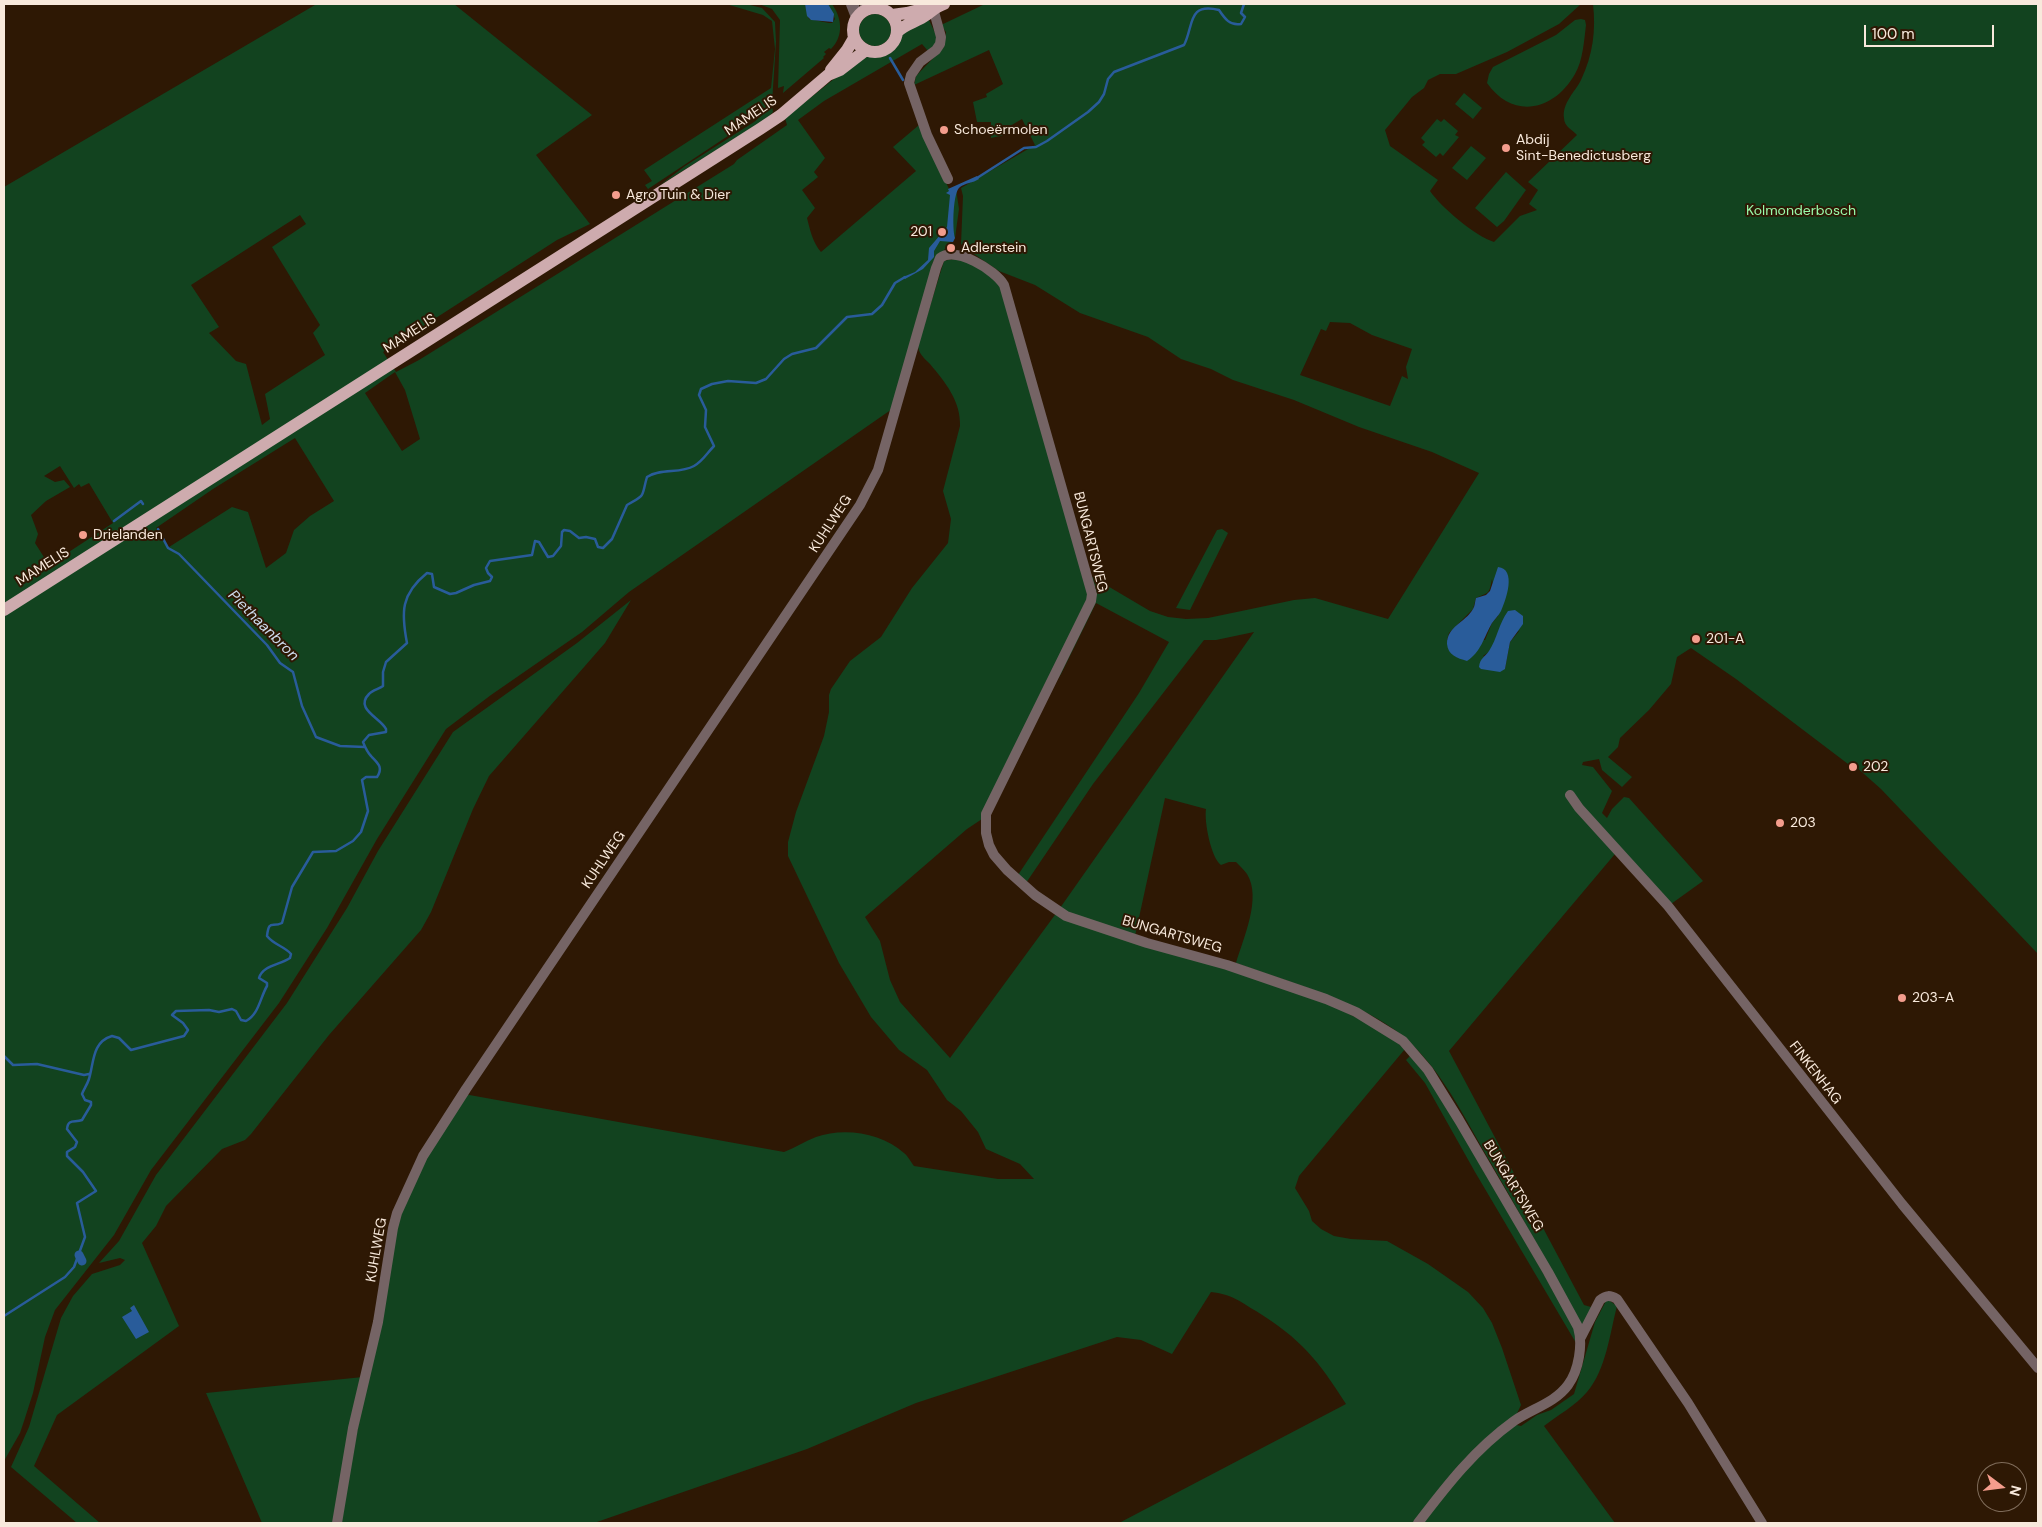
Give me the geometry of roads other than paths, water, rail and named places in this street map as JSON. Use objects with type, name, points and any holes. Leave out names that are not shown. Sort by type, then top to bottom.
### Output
[{"type":"main road","points":[[869,6],[884,9],[892,15],[896,23],[897,32],[893,42],[888,48],[877,52],[866,50],[854,38],[853,27],[856,17],[869,6]]},
{"type":"main road","points":[[892,15],[907,14],[924,8],[938,6]]},
{"type":"main road","points":[[897,32],[910,22],[927,15],[938,6]]},
{"type":"main road","name":"MAMELIS","points":[[828,76],[850,47],[854,38]]},
{"type":"main road","name":"MAMELIS","points":[[4,610],[767,125],[828,76],[840,70],[866,50]]},
{"type":"street","points":[[852,4],[856,17]]},
{"type":"street","points":[[938,6],[940,44],[936,50],[920,62],[911,75],[909,83],[927,135],[948,179]]},
{"type":"street","name":"KUHLWEG","points":[[337,1523],[353,1428],[382,1303],[393,1228],[412,1178],[430,1144],[471,1081],[860,505],[878,470],[940,258],[945,256],[968,258]]},
{"type":"street","name":"BUNGARTSWEG","points":[[968,258],[992,273],[1004,285],[1092,594],[1091,601],[986,814],[986,833],[994,855],[1012,875],[1035,895],[1066,916],[1138,941],[1227,965],[1326,999],[1356,1012],[1403,1041],[1428,1070],[1459,1120],[1548,1272],[1581,1336]]},
{"type":"street","name":"FINKENHAG","points":[[1570,795],[1579,808],[1668,906],[1895,1196],[2038,1368]]},
{"type":"street","points":[[1418,1523],[1455,1475],[1486,1444],[1515,1420],[1563,1392],[1574,1371],[1579,1355],[1581,1336],[1600,1300],[1605,1296],[1617,1299],[1688,1403],[1762,1523]]},
{"type":"water","points":[[805,4],[828,4],[834,14],[833,22],[811,20],[807,16]]},
{"type":"water","points":[[977,176],[979,179],[960,187],[956,195],[954,211],[955,238],[953,242],[940,241],[934,251],[934,257],[923,269],[905,279],[903,277],[915,272],[928,260],[929,248],[947,227],[950,195],[946,193],[949,191],[948,189]]},
{"type":"water","points":[[1498,567],[1504,569],[1509,579],[1505,600],[1501,611],[1492,623],[1479,649],[1467,661],[1449,651],[1448,638],[1453,629],[1470,614],[1474,608],[1476,598],[1486,595],[1490,591]]},
{"type":"water","points":[[1515,610],[1523,616],[1523,624],[1510,642],[1505,669],[1500,672],[1481,669],[1479,667],[1480,662],[1492,646],[1505,616],[1508,611]]},
{"type":"water","points":[[134,1305],[149,1332],[136,1339],[122,1317],[132,1311],[130,1308]]},
{"type":"waterway","points":[[977,178],[1024,148],[1036,147],[1047,141],[1088,112],[1099,102],[1104,94],[1108,79],[1114,72],[1184,45],[1193,17],[1201,9],[1219,10],[1231,23],[1241,24],[1245,17],[1241,13],[1244,4]]},
{"type":"waterway","points":[[890,58],[903,80]]},
{"type":"waterway","name":"Piethaanbron","points":[[4,1316],[65,1277],[74,1267],[85,1237],[77,1203],[96,1191],[83,1172],[67,1156],[67,1152],[75,1147],[77,1142],[67,1129],[70,1122],[82,1120],[91,1105],[91,1102],[85,1100],[82,1094],[89,1079],[97,1048],[105,1039],[112,1036],[119,1038],[131,1050],[184,1036],[188,1030],[183,1023],[172,1015],[176,1011],[209,1010],[219,1012],[232,1009],[236,1011],[241,1020],[246,1021],[250,1018],[257,1010],[267,986],[267,983],[259,978],[261,974],[264,970],[290,958],[291,954],[288,951],[267,936],[270,926],[282,923],[292,887],[313,852],[336,851],[353,841],[361,832],[368,811],[362,780],[366,777],[377,777],[380,770],[379,765],[368,753],[363,742],[369,735],[386,732],[383,725],[366,709],[365,699],[370,693],[383,686],[383,672],[386,662],[407,643],[404,622],[405,604],[412,588],[418,581],[427,573],[432,574],[434,587],[450,594],[456,593],[474,585],[490,581],[492,577],[486,568],[490,561],[532,555],[535,541],[539,542],[548,557],[553,556],[561,546],[562,532],[564,530],[570,531],[579,538],[595,539],[598,547],[603,548],[612,539],[627,505],[641,497],[647,477],[652,474],[683,470],[694,466],[714,446],[705,427],[706,410],[699,395],[701,389],[712,384],[728,381],[756,383],[766,379],[784,359],[792,354],[816,348],[847,317],[872,314],[882,305],[895,283],[905,277]]},
{"type":"waterway","name":"Piethaanbron","points":[[114,521],[141,501],[143,504]]},
{"type":"waterway","name":"Piethaanbron","points":[[158,529],[168,548],[179,554],[267,645],[280,663],[293,672],[302,706],[316,737],[340,746],[365,747]]},
{"type":"waterway","points":[[4,1056],[13,1065],[37,1064],[84,1075],[89,1074]]},
{"type":"waterway","points":[[79,1255],[82,1261]]},
{"type":"place","name":"Schoeërmolen","points":[[944,130]]},
{"type":"place","name":"Abdij Sint-Benedictusberg","points":[[1506,148]]},
{"type":"place","name":"Agro Tuin & Dier","points":[[616,195]]},
{"type":"place","name":"201","points":[[942,232]]},
{"type":"place","name":"Adlerstein","points":[[951,248]]},
{"type":"place","name":"Drielanden","points":[[83,535]]},
{"type":"place","name":"201-A","points":[[1696,639]]},
{"type":"place","name":"202","points":[[1853,767]]},
{"type":"place","name":"203","points":[[1780,823]]},
{"type":"place","name":"203-A","points":[[1902,998]]},
{"type":"park label","name":"Kolmonderbosch","points":[[1801,211]]}]
